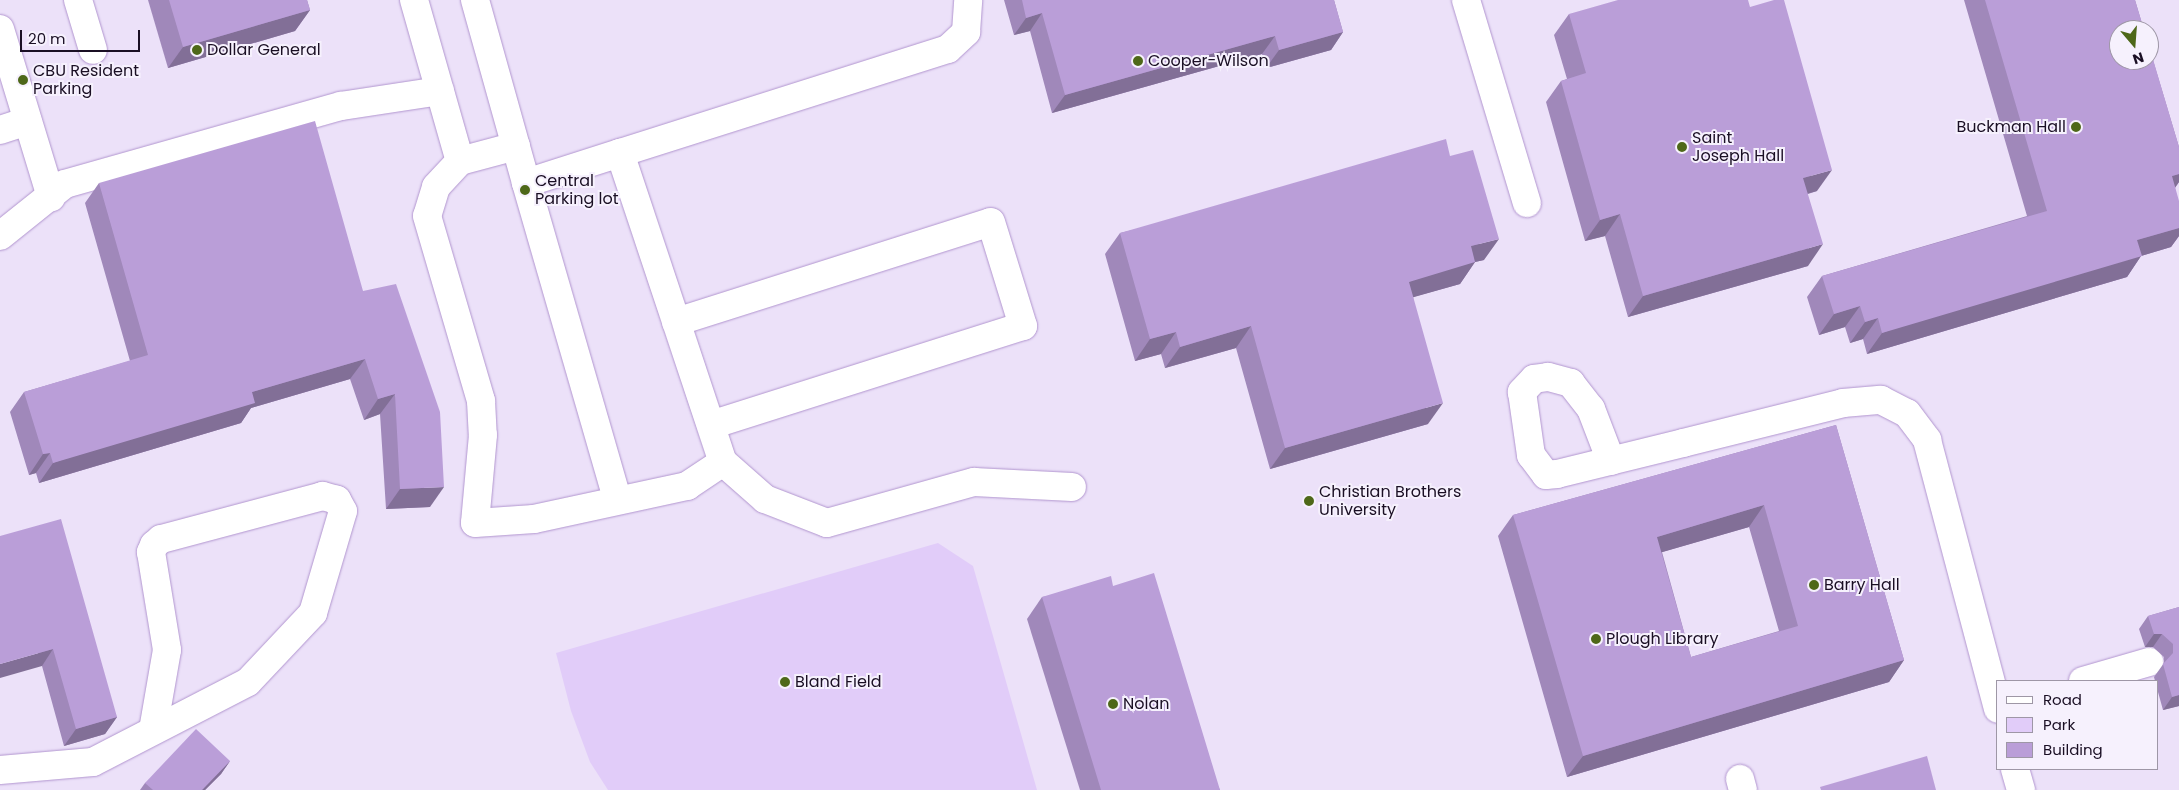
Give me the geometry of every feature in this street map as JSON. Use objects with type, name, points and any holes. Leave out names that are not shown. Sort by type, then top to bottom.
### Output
[{"type":"lane","points":[[78,0],[92,50]]},
{"type":"lane","points":[[414,0],[460,162]]},
{"type":"lane","points":[[475,0],[617,499]]},
{"type":"lane","points":[[526,183],[948,49],[966,32],[968,0]]},
{"type":"lane","points":[[1466,0],[1527,203]]},
{"type":"lane","points":[[0,29],[51,196]]},
{"type":"lane","points":[[0,236],[65,184],[341,106],[440,91]]},
{"type":"lane","points":[[0,130],[28,121]]},
{"type":"lane","points":[[516,146],[460,162],[436,187],[427,216],[481,401],[483,435],[475,524],[534,519],[617,499],[687,486],[723,462]]},
{"type":"lane","points":[[620,153],[723,462],[765,499],[827,523],[974,482],[1072,487]]},
{"type":"lane","points":[[676,322],[991,222],[1022,326],[711,425]]},
{"type":"lane","points":[[1611,461],[1843,403],[1881,400],[1907,413],[1927,440],[1996,703]]},
{"type":"lane","points":[[0,770],[94,762],[248,682],[313,613],[343,511],[337,500],[323,496],[161,539],[154,545],[151,552],[167,650],[153,730]]},
{"type":"lane","points":[[2086,680],[2149,662]]},
{"type":"lane","points":[[2015,770],[2021,790]]},
{"type":"green space","name":"Bland Field","points":[[938,543],[973,566],[1037,790],[608,790],[590,762],[571,711],[556,653]]},
{"type":"building","points":[[169,0],[307,0],[310,10],[183,47]]},
{"type":"building","name":"Cooper-Wilson","points":[[1022,0],[1334,0],[1343,32],[1279,50],[1275,36],[1065,95],[1042,13],[1026,18]]},
{"type":"building","name":"Saint Joseph Hall","points":[[1618,0],[1748,0],[1750,7],[1774,0],[1784,0],[1832,170],[1803,178],[1823,244],[1643,296],[1620,214],[1600,220],[1561,81],[1586,73],[1569,14]]},
{"type":"building","name":"Buckman Hall","points":[[1985,0],[2135,0],[2141,20],[2109,20],[2109,70],[2156,70],[2179,147],[2179,174],[2172,176],[2179,201],[2179,228],[2137,240],[2142,256],[1882,333],[1878,318],[1865,322],[1860,306],[1834,314],[1822,276],[2047,211]]},
{"type":"building","points":[[315,121],[363,291],[396,284],[440,412],[444,487],[400,489],[395,394],[378,399],[365,359],[252,392],[255,403],[53,463],[50,453],[43,454],[24,392],[148,355],[99,183]]},
{"type":"building","points":[[1446,139],[1450,156],[1473,150],[1499,239],[1471,246],[1475,262],[1409,282],[1443,403],[1285,448],[1251,326],[1180,347],[1176,332],[1150,339],[1120,233]]},
{"type":"building","points":[[1836,425],[1904,660],[1583,756],[1513,515]],"holes":[[[1764,505],[1798,626],[1691,657],[1657,537]]]},
{"type":"building","points":[[61,519],[117,717],[76,729],[53,649],[0,664],[0,536]]},
{"type":"building","name":"Nolan","points":[[1154,573],[1220,790],[1101,790],[1042,597],[1111,576],[1113,586]]},
{"type":"building","points":[[2179,607],[2179,695],[2172,697],[2163,664],[2173,653],[2173,644],[2162,634],[2154,634],[2148,616]]},
{"type":"building","points":[[196,729],[230,761],[202,790],[153,790],[145,783]]},
{"type":"building","points":[[1927,756],[1936,790],[1821,790],[1820,787]]},
{"type":"place","name":"Dollar General","points":[[197,50]]},
{"type":"place","name":"Cooper-Wilson","points":[[1138,61]]},
{"type":"place","name":"CBU Resident Parking","points":[[23,80]]},
{"type":"place","name":"Buckman Hall","points":[[2076,127]]},
{"type":"place","name":"Saint Joseph Hall","points":[[1682,147]]},
{"type":"place","name":"Central Parking lot","points":[[525,190]]},
{"type":"place","name":"Christian Brothers University","points":[[1309,501]]},
{"type":"place","name":"Barry Hall","points":[[1814,585]]},
{"type":"place","name":"Plough Library","points":[[1596,639]]},
{"type":"place","name":"Bland Field","points":[[785,682]]},
{"type":"place","name":"Nolan","points":[[1113,704]]}]
